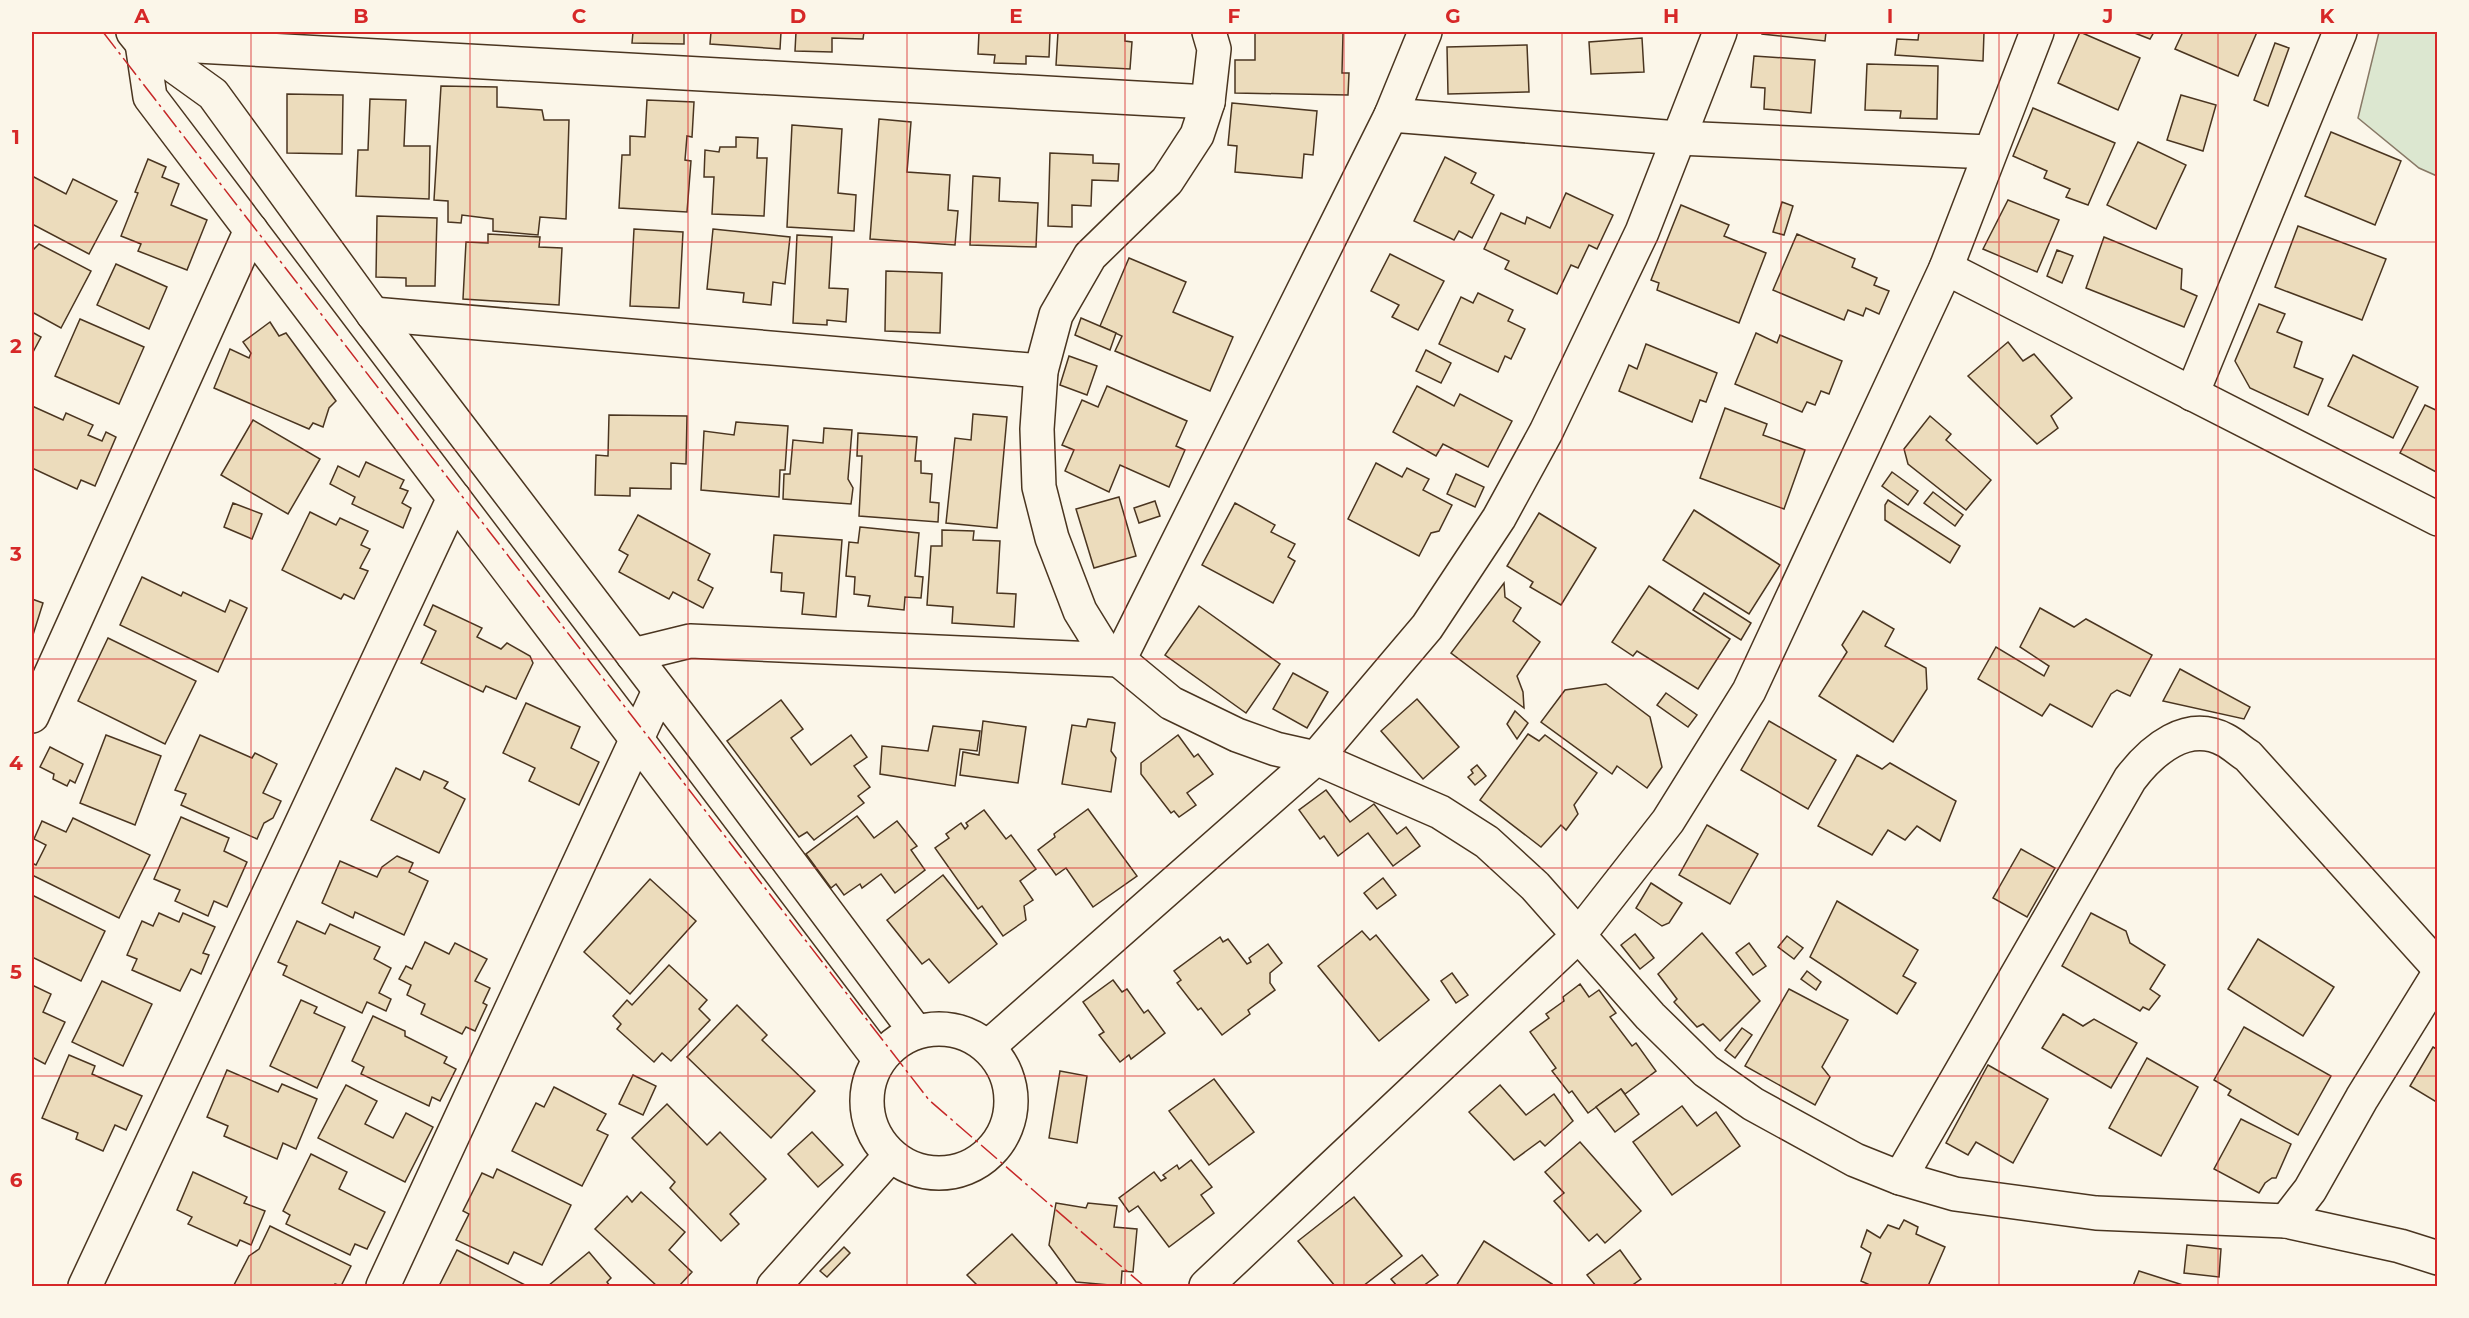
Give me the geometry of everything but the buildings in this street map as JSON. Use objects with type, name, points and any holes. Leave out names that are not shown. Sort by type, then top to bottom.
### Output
[{"type":"street","points":[[1209,32],[1214,49],[1208,102],[1197,135],[1167,181],[1090,256],[1056,315],[1041,371],[1037,429],[1039,487],[1052,538],[1080,611],[1101,645],[1171,703],[1237,735],[1276,749],[1316,758],[1440,812],[1487,842],[1535,886],[1650,1016],[1706,1071],[1753,1104],[1855,1160],[1900,1178],[1955,1194],[2096,1213],[2286,1221],[2400,1246],[2438,1258]]},
{"type":"street","points":[[1119,660],[1392,116],[1425,32]]},
{"type":"street","points":[[988,1047],[1316,758],[1426,627],[1499,518],[1546,432],[1642,232],[1720,32]]},
{"type":"street","points":[[1206,1287],[1578,936],[1668,821],[1749,691],[1946,268],[2037,32]]},
{"type":"street","points":[[2192,394],[2340,32]]},
{"type":"street","points":[[137,37],[1208,102]]},
{"type":"street","points":[[137,37],[150,97],[879,1059]]},
{"type":"street","points":[[137,37],[213,94],[373,314],[916,1032]]},
{"type":"street","points":[[1392,116],[1678,138],[1989,152]]},
{"type":"street","points":[[32,716],[251,230]]},
{"type":"street","points":[[1946,268],[2438,519]]},
{"type":"street","points":[[373,314],[1041,371]]},
{"type":"street","points":[[85,1287],[454,498]]},
{"type":"street","points":[[633,655],[690,641],[1119,660]]},
{"type":"street","points":[[383,1287],[659,691]]},
{"type":"street","points":[[1900,1178],[2130,779],[2144,761],[2173,738],[2196,733],[2223,739],[2248,756],[2438,967]]},
{"type":"street","points":[[2286,1221],[2310,1190],[2362,1098],[2438,975]]},
{"type":"street","points":[[946,1029],[975,1039],[988,1047],[998,1059],[1010,1087],[1011,1107],[1006,1128],[994,1148],[975,1164],[947,1174],[917,1171],[890,1156],[873,1131],[866,1102],[871,1073],[879,1059],[898,1042],[916,1032],[946,1029]]},
{"type":"street","points":[[774,1287],[890,1156]]},
{"type":"green space","points":[[2379,32],[2437,32],[2437,176],[2419,168],[2358,118]]},
{"type":"power","points":[[103,32],[929,1100],[1144,1286]]}]
